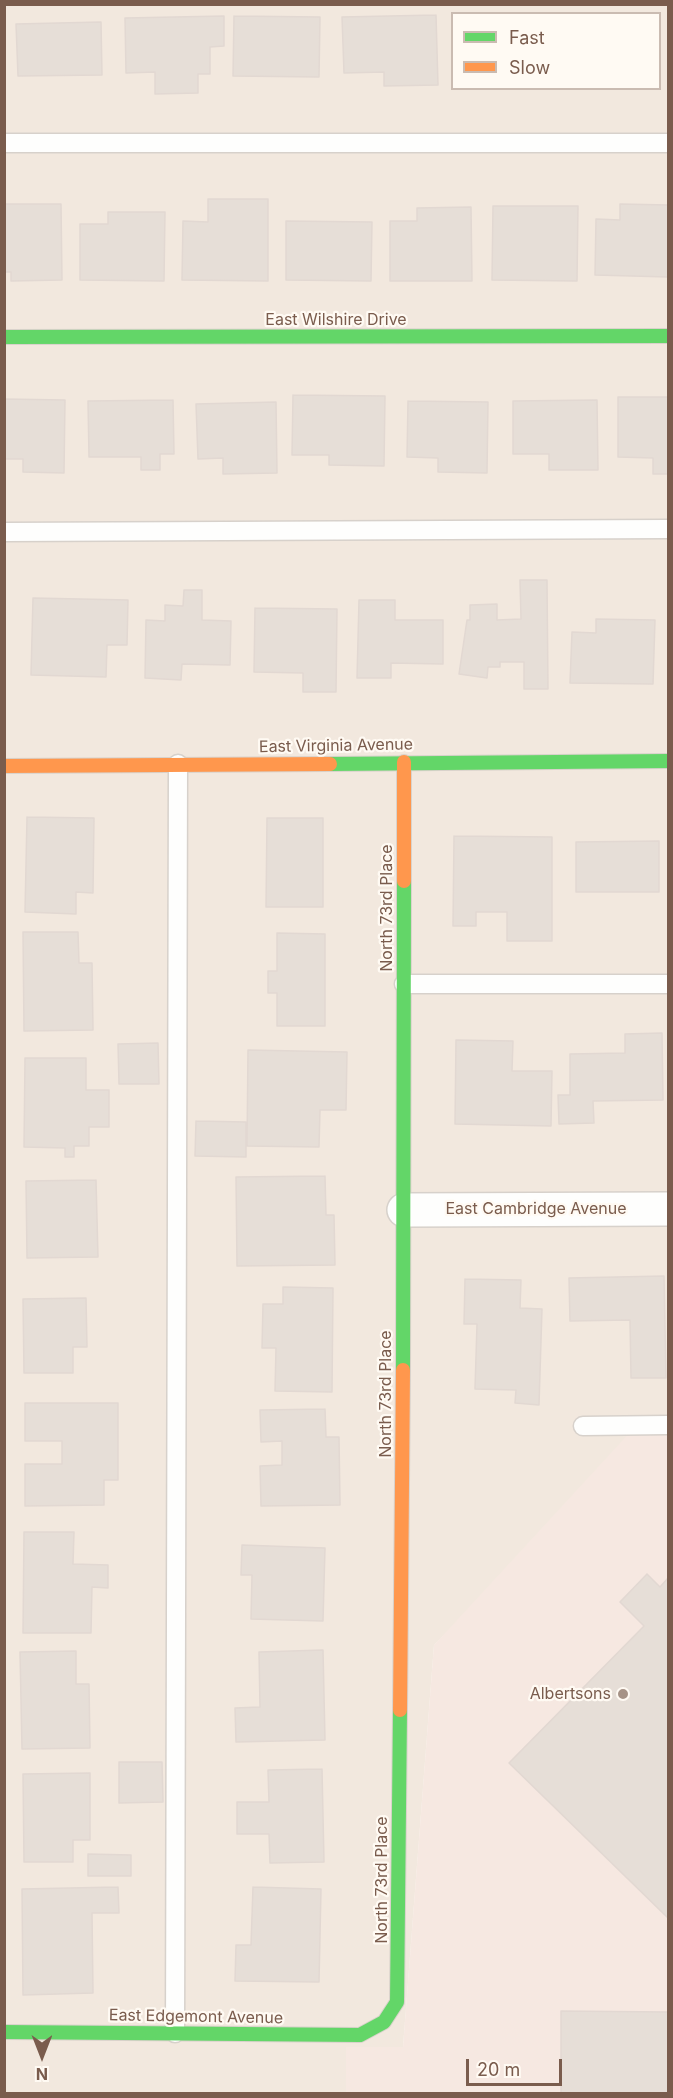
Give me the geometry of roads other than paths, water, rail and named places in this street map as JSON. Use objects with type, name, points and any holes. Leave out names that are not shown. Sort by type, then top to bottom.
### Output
[{"type":"street","name":"East Wilshire Drive","points":[[4,337],[669,336]]},
{"type":"street","name":"East Virginia Avenue","points":[[4,766],[669,761]]},
{"type":"street","name":"North 73rd Place","points":[[384,2022],[397,2002],[404,1210],[404,762]]},
{"type":"street","name":"East Cambridge Avenue","points":[[404,1210],[669,1209]]},
{"type":"street","name":"East Edgemont Avenue","points":[[4,2032],[360,2035],[384,2022]]},
{"type":"lane","points":[[4,142],[669,142]]},
{"type":"lane","points":[[4,532],[669,529]]},
{"type":"lane","points":[[175,2033],[178,764]]},
{"type":"lane","points":[[404,984],[669,984]]},
{"type":"lane","points":[[583,1426],[669,1425]]},
{"type":"place","name":"Albertsons","points":[[623,1694]]}]
